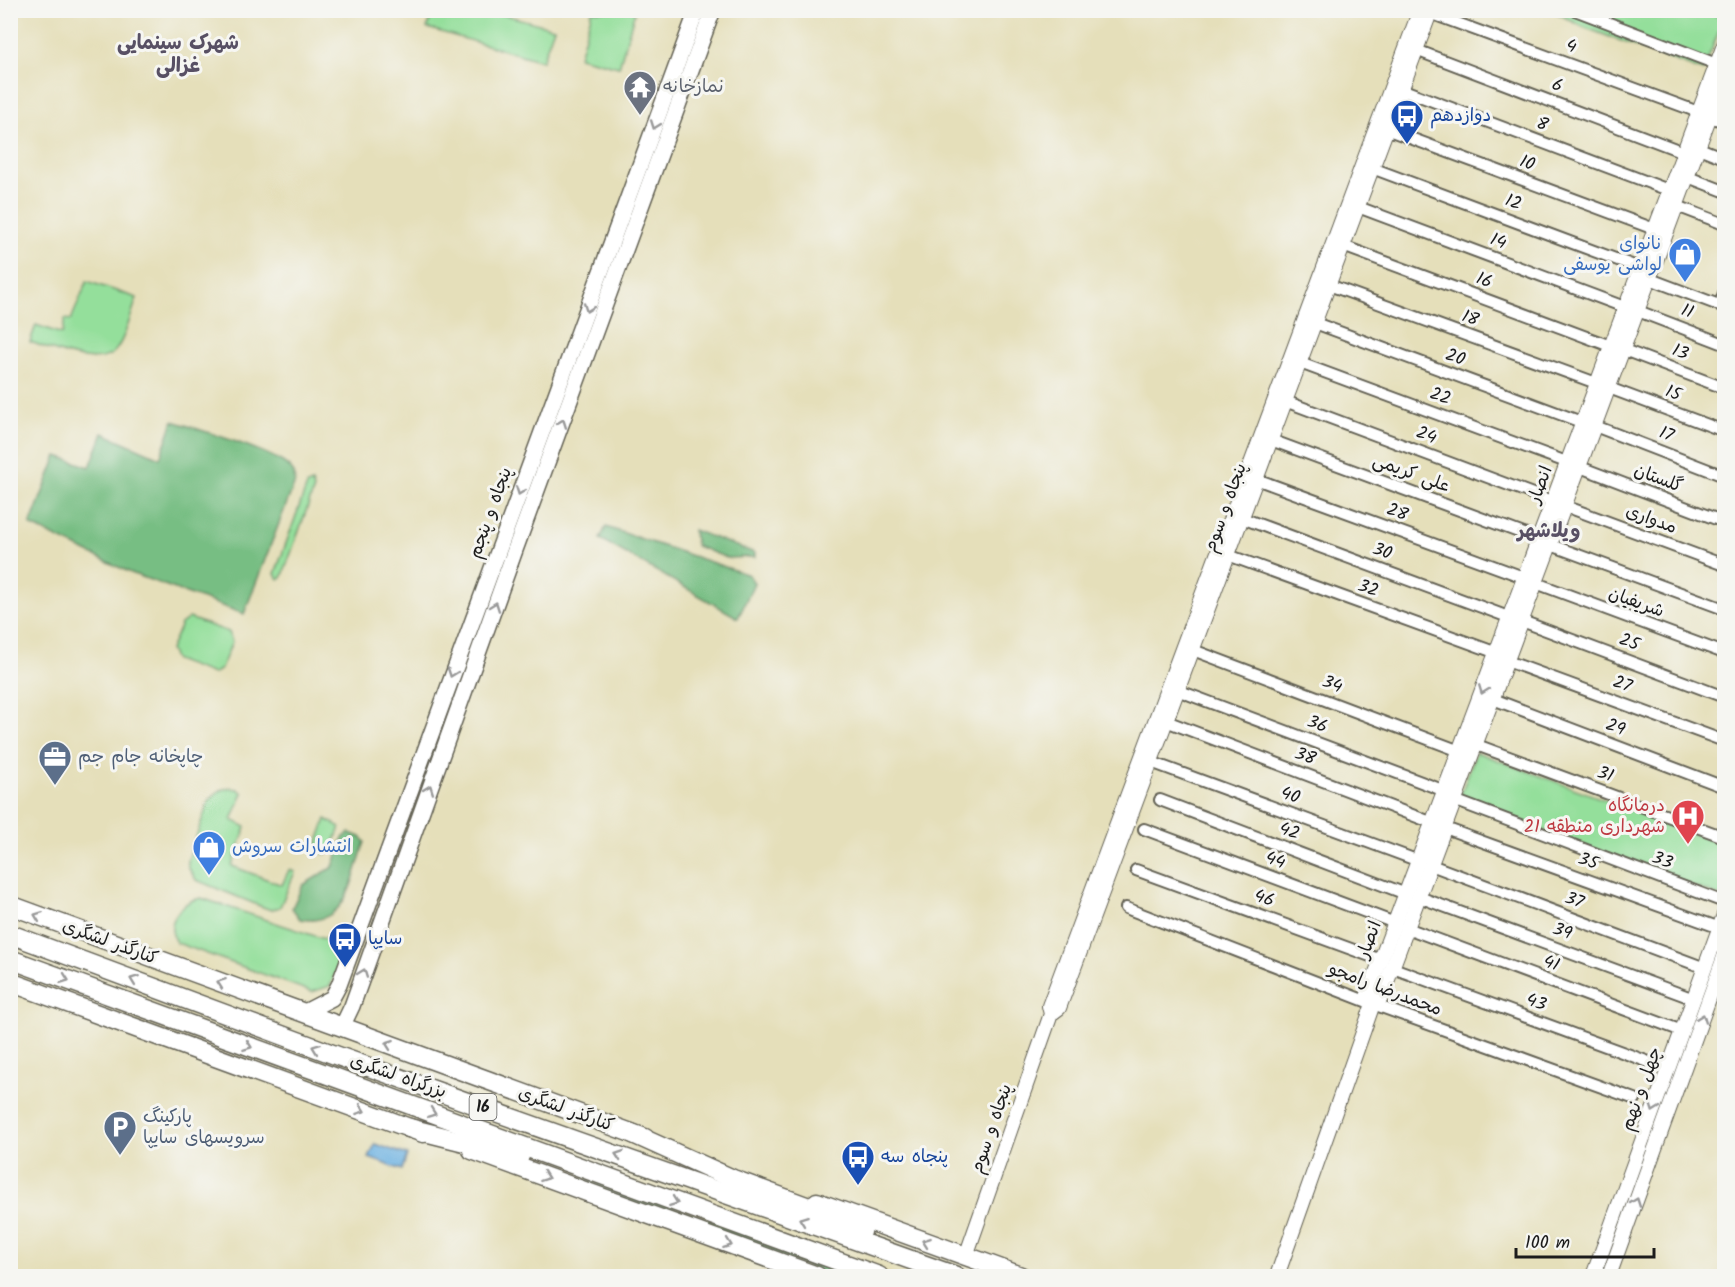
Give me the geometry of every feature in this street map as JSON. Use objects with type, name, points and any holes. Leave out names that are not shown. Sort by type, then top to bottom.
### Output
[{"type":"main road","name":"پنجاه و پنجم","points":[[342,1027],[354,1000],[508,547],[698,22],[713,10]]},
{"type":"main road","name":"پنجاه و پنجم","points":[[335,992],[508,547]]},
{"type":"main road","name":"کنارگذر لشگری","points":[[10,905],[1021,1276]]},
{"type":"main road","name":"بزرگراه لشگری","points":[[10,934],[338,1056],[956,1276]]},
{"type":"main road","name":"بزرگراه لشگری","points":[[10,959],[879,1276]]},
{"type":"main road","points":[[10,982],[817,1276]]},
{"type":"main road","points":[[303,1013],[332,998],[335,992],[354,1000]]},
{"type":"main road","points":[[409,1128],[452,1141],[586,1170]]},
{"type":"main road","points":[[631,1133],[733,1179],[828,1214],[927,1266]]},
{"type":"street","points":[[1575,10],[1723,76]]},
{"type":"street","name":"پنجاه و سوم","points":[[1051,1014],[1059,1008],[1416,50],[1427,11]]},
{"type":"street","name":"پنجاه و سوم","points":[[966,1256],[1051,1014],[1049,1006],[1427,11]]},
{"type":"street","name":"4","points":[[1427,11],[1725,122]]},
{"type":"street","name":"انصار","points":[[1646,274],[1657,230],[1671,191],[1692,150],[1723,76],[1725,45]]},
{"type":"street","name":"6","points":[[1416,50],[1692,150],[1725,158]]},
{"type":"street","name":"8","points":[[1401,89],[1671,191]]},
{"type":"street","name":"10","points":[[1386,129],[1657,230]]},
{"type":"street","name":"انصار","points":[[1277,1276],[1373,1004],[1368,994],[1387,964],[1646,274],[1688,177],[1692,150]]},
{"type":"street","name":"12","points":[[1372,168],[1646,274],[1722,306]]},
{"type":"street","points":[[1688,177],[1725,191]]},
{"type":"street","points":[[1677,206],[1725,224]]},
{"type":"street","name":"14","points":[[1358,207],[1633,310]]},
{"type":"street","name":"16","points":[[1343,246],[1618,348]]},
{"type":"street","name":"18","points":[[1329,285],[1604,386]]},
{"type":"street","points":[[1722,306],[1725,293]]},
{"type":"street","name":"11","points":[[1633,310],[1725,344]]},
{"type":"street","name":"20","points":[[1314,323],[1590,425]]},
{"type":"street","name":"13","points":[[1618,348],[1725,388]]},
{"type":"street","name":"22","points":[[1300,363],[1574,465]]},
{"type":"street","name":"15","points":[[1604,386],[1725,431]]},
{"type":"street","name":"24","points":[[1285,401],[1560,504]]},
{"type":"street","name":"17","points":[[1590,425],[1725,476]]},
{"type":"street","name":"علی کریمی","points":[[1271,440],[1725,609]]},
{"type":"street","name":"گلستان","points":[[1574,465],[1725,522]]},
{"type":"street","name":"28","points":[[1256,479],[1531,581]]},
{"type":"street","name":"مدواری","points":[[1560,504],[1725,565]]},
{"type":"street","name":"30","points":[[1242,518],[1516,619]]},
{"type":"street","name":"32","points":[[1228,555],[1502,657]]},
{"type":"street","name":"شریفیان","points":[[1531,581],[1725,653]]},
{"type":"street","name":"25","points":[[1516,619],[1725,697]]},
{"type":"street","name":"34","points":[[1192,650],[1468,750]]},
{"type":"street","name":"انصار","points":[[1468,750],[1493,699],[1502,657]]},
{"type":"street","name":"27","points":[[1502,657],[1725,741]]},
{"type":"street","name":"36","points":[[1178,690],[1450,796]]},
{"type":"street","name":"29","points":[[1493,699],[1725,787]]},
{"type":"street","name":"38","points":[[1166,721],[1439,825]]},
{"type":"street","name":"31","points":[[1468,750],[1725,837]]},
{"type":"street","name":"40","points":[[1151,762],[1425,863]]},
{"type":"street","name":"33","points":[[1450,796],[1725,902]]},
{"type":"street","name":"42","points":[[1160,800],[1413,895]]},
{"type":"street","name":"35","points":[[1439,825],[1722,921]]},
{"type":"street","name":"44","points":[[1144,829],[1401,926]]},
{"type":"street","name":"37","points":[[1425,863],[1705,968]]},
{"type":"street","name":"46","points":[[1136,870],[1387,964]]},
{"type":"street","name":"39","points":[[1413,895],[1694,999]]},
{"type":"street","name":"محمدرضا رامجو","points":[[1126,908],[1373,1004],[1635,1099]]},
{"type":"street","name":"چهل و نهم","points":[[1593,1276],[1722,921]]},
{"type":"street","name":"41","points":[[1401,926],[1682,1031]]},
{"type":"street","name":"چهل و نهم","points":[[1609,1276],[1725,957]]},
{"type":"street","name":"43","points":[[1387,964],[1668,1069]]},
{"type":"green space","points":[[433,11],[490,11],[554,28],[542,61],[427,28]]},
{"type":"green space","points":[[592,11],[635,11],[619,67],[579,57]]},
{"type":"green space","points":[[1553,11],[1710,11],[1723,21],[1703,71],[1583,27]]},
{"type":"green space","points":[[87,281],[137,298],[121,342],[111,355],[89,359],[76,357],[30,342],[36,325],[62,334],[65,319],[71,320]]},
{"type":"green space","points":[[173,421],[270,455],[283,462],[294,474],[295,482],[244,614],[131,573],[30,525],[57,456],[90,467],[103,433],[160,458]]},
{"type":"green space","points":[[312,483],[314,489],[282,578],[278,579],[275,574],[307,485]]},
{"type":"green space","points":[[606,527],[749,575],[754,583],[738,618],[600,539]]},
{"type":"green space","points":[[693,530],[755,553],[755,557],[727,558],[696,546]]},
{"type":"green space","points":[[189,618],[229,632],[232,642],[221,669],[213,674],[175,660],[170,650],[181,624]]},
{"type":"green space","points":[[1476,752],[1724,844],[1724,898],[1459,799]]},
{"type":"green space","points":[[238,789],[243,793],[232,820],[246,827],[232,866],[282,885],[289,870],[295,872],[280,907],[271,910],[196,880],[188,867],[188,860],[209,800],[221,790]]},
{"type":"green space","points":[[326,819],[340,827],[331,852],[325,854],[315,850]]},
{"type":"green space","points":[[349,833],[361,837],[365,842],[346,897],[329,916],[316,920],[300,919],[292,908],[303,885],[333,867],[343,838]]},
{"type":"green space","points":[[201,898],[339,944],[345,950],[330,986],[312,992],[177,943],[172,929],[176,915],[186,904]]},
{"type":"green space","points":[[542,1170],[613,1185],[863,1276],[833,1276]]},
{"type":"water","points":[[375,1144],[407,1155],[402,1170],[369,1158]]},
{"type":"place","name":"نمازخانه","points":[[640,116]]},
{"type":"place","name":"دوازدهم","points":[[1407,145]]},
{"type":"place","name":"نانوای لواشی یوسفی","points":[[1685,283]]},
{"type":"place","name":"چاپخانه جام جم","points":[[55,786]]},
{"type":"place","name":"درمانگاه شهرداری منطقه 21","points":[[1688,845]]},
{"type":"place","name":"انتشارات سروش","points":[[209,876]]},
{"type":"place","name":"سایپا","points":[[345,968]]},
{"type":"place","name":"پارکینگ سرویسهای سایپا","points":[[120,1156]]},
{"type":"place","name":"پنجاه سه","points":[[858,1186]]},
{"type":"district","name":"شهرک سینمایی غزالی","points":[[178,56]]},
{"type":"district","name":"ویلاشهر","points":[[1549,532]]}]
